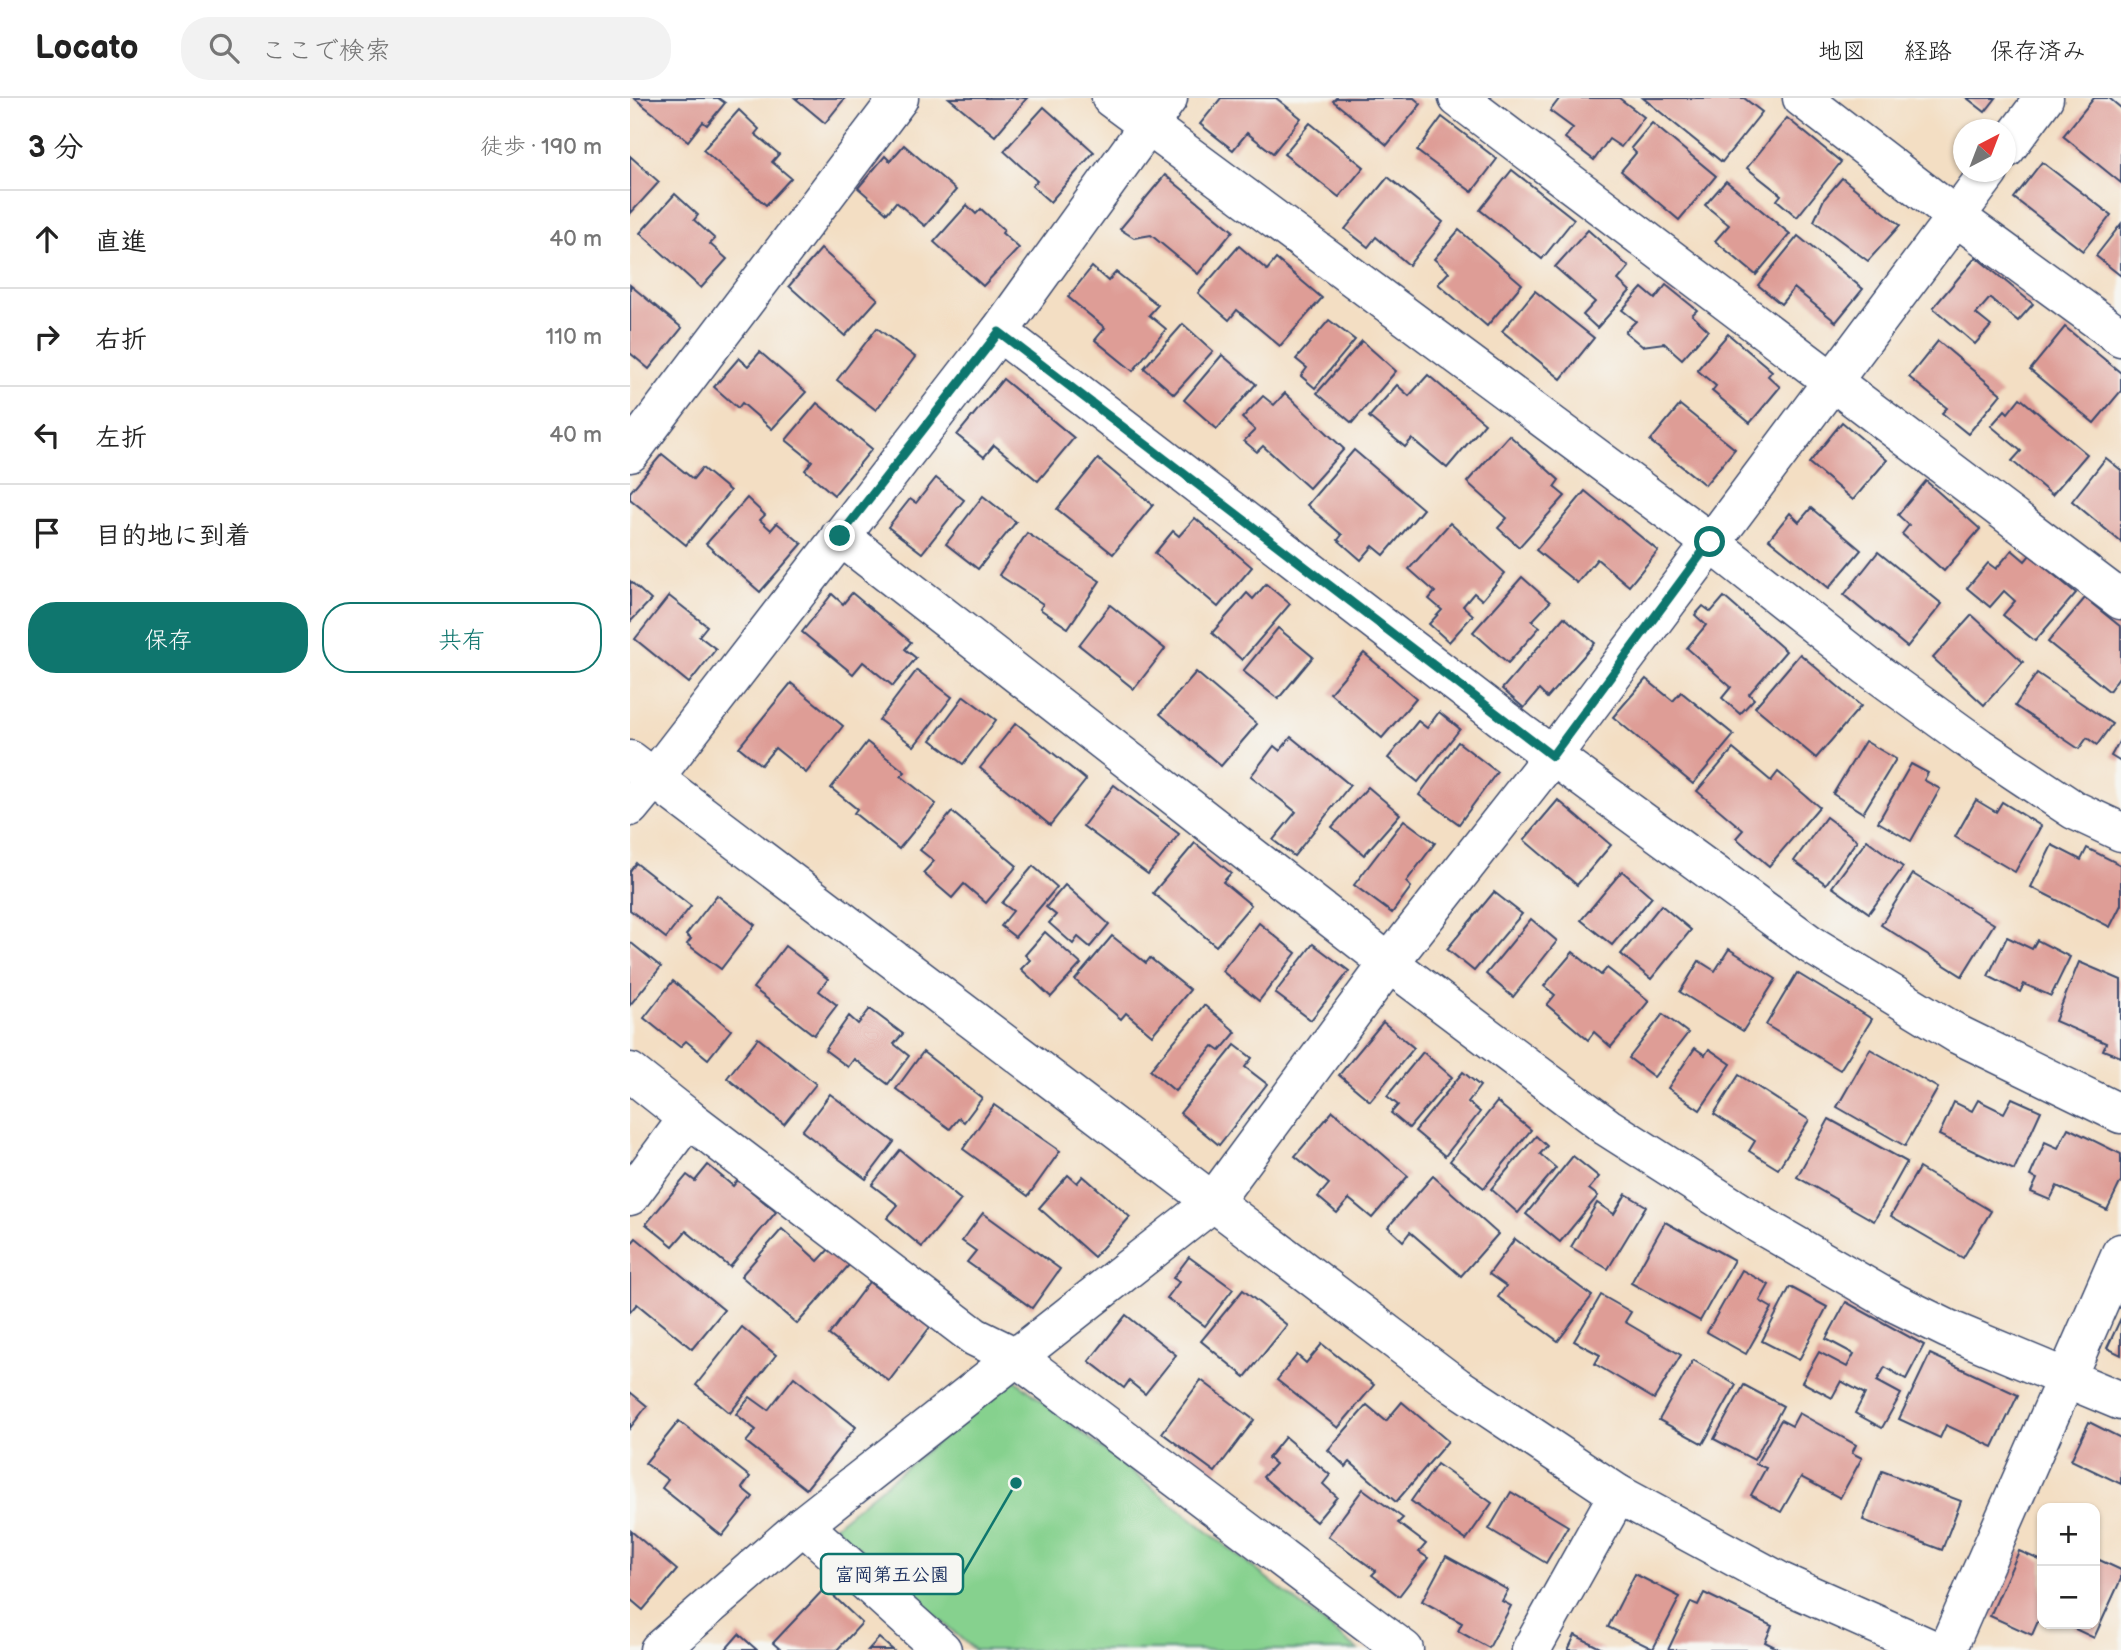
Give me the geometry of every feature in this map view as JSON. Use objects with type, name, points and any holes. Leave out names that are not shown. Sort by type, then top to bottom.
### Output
[{"type":"street","points":[[630,453],[899,98]]},
{"type":"street","points":[[1111,98],[1158,111],[1867,666],[1979,747],[2074,810],[2121,832]]},
{"type":"street","points":[[1458,98],[2121,600]]},
{"type":"street","points":[[1802,98],[1955,216],[2121,337]]},
{"type":"street","points":[[2016,136],[2044,98]]},
{"type":"street","points":[[630,807],[642,769],[840,536],[999,332],[1158,111]]},
{"type":"street","points":[[659,1650],[803,1525],[1212,1203],[1389,962],[1552,756],[1981,182]]},
{"type":"street","points":[[999,332],[1552,756],[1810,944],[1959,1035],[2121,1114]]},
{"type":"street","points":[[840,536],[1607,1128],[1759,1224],[1895,1303],[1948,1329],[2121,1401]]},
{"type":"street","points":[[642,769],[1212,1203],[1456,1385],[1618,1494],[1781,1582],[1934,1650]]},
{"type":"street","points":[[630,1072],[975,1338],[1016,1357],[1405,1650]]},
{"type":"street","points":[[630,1196],[688,1118]]},
{"type":"street","points":[[1947,1650],[2121,1253]]},
{"type":"street","points":[[1531,1650],[1618,1494]]},
{"type":"street","points":[[803,1525],[942,1650]]},
{"type":"green space","points":[[1014,1379],[1358,1650],[974,1650],[834,1526]]},
{"type":"building","points":[[634,98],[718,98],[725,103],[707,125],[703,122],[688,141]]},
{"type":"building","points":[[795,98],[845,98],[825,123]]},
{"type":"building","points":[[949,98],[1027,98],[995,136]]},
{"type":"building","points":[[1221,98],[1276,98],[1301,118],[1273,153],[1247,133],[1233,150],[1200,124]]},
{"type":"building","points":[[1336,98],[1414,98],[1421,104],[1387,145],[1333,101]]},
{"type":"building","points":[[1560,98],[1619,98],[1644,117],[1621,147],[1609,139],[1594,160],[1565,138],[1573,128],[1550,111]]},
{"type":"building","points":[[1643,98],[1744,98],[1762,112],[1722,162]]},
{"type":"building","points":[[1967,98],[1996,98],[1985,112]]},
{"type":"building","points":[[2094,98],[2109,98],[2121,108],[2121,183],[2063,136]]},
{"type":"building","points":[[1044,107],[1094,152],[1050,202],[1032,186],[1037,181],[1004,151]]},
{"type":"building","points":[[739,110],[759,129],[755,134],[779,154],[772,162],[791,178],[766,205],[703,150]]},
{"type":"building","points":[[1442,117],[1497,159],[1472,192],[1417,151]]},
{"type":"building","points":[[1787,118],[1841,162],[1797,217],[1777,200],[1781,195],[1747,168]]},
{"type":"building","points":[[1310,123],[1364,167],[1339,197],[1284,154]]},
{"type":"building","points":[[1652,123],[1716,176],[1679,220],[1621,171],[1636,153],[1631,148]]},
{"type":"building","points":[[904,145],[956,190],[925,226],[896,202],[887,213],[858,188],[885,156],[890,161]]},
{"type":"building","points":[[630,156],[659,182],[630,214]]},
{"type":"building","points":[[2042,162],[2111,215],[2083,251],[2014,198]]},
{"type":"building","points":[[1512,170],[1574,219],[1542,259],[1480,210]]},
{"type":"building","points":[[1165,175],[1233,231],[1198,274],[1151,235],[1134,238],[1120,229]]},
{"type":"building","points":[[1388,177],[1443,222],[1409,265],[1376,237],[1368,247],[1345,229]]},
{"type":"building","points":[[1842,178],[1900,225],[1868,261],[1814,221],[1824,199]]},
{"type":"building","points":[[1726,181],[1790,234],[1756,275],[1715,241],[1729,225],[1705,205]]},
{"type":"building","points":[[675,194],[698,215],[694,220],[715,239],[710,244],[727,259],[701,288],[640,233]]},
{"type":"building","points":[[967,205],[976,214],[981,209],[1019,248],[983,286],[934,242]]},
{"type":"building","points":[[2121,224],[2121,276],[2096,256]]},
{"type":"building","points":[[1459,230],[1522,284],[1487,326],[1438,284],[1449,272],[1434,259]]},
{"type":"building","points":[[1588,230],[1629,267],[1618,280],[1630,291],[1597,328],[1583,315],[1595,302],[1555,267]]},
{"type":"building","points":[[1798,236],[1863,289],[1836,322],[1794,288],[1781,304],[1758,285]]},
{"type":"building","points":[[1239,246],[1267,270],[1276,259],[1322,298],[1280,346],[1237,310],[1229,320],[1198,293]]},
{"type":"building","points":[[821,249],[878,299],[845,336],[789,286]]},
{"type":"building","points":[[1976,257],[2033,304],[2018,321],[1990,298],[1976,314],[1991,326],[1975,344],[1933,308]]},
{"type":"building","points":[[1092,267],[1108,281],[1116,272],[1158,305],[1149,315],[1166,329],[1133,371],[1095,340],[1105,328],[1068,297]]},
{"type":"building","points":[[630,285],[682,328],[649,369],[630,353]]},
{"type":"building","points":[[1666,285],[1697,310],[1692,315],[1708,330],[1682,359],[1664,343],[1642,346],[1625,332],[1636,321],[1622,310],[1642,288],[1655,299]]},
{"type":"building","points":[[1535,291],[1594,338],[1561,379],[1502,331]]},
{"type":"building","points":[[1329,320],[1355,340],[1315,388],[1301,376],[1307,368],[1296,359]]},
{"type":"building","points":[[1183,324],[1213,351],[1174,394],[1144,368]]},
{"type":"building","points":[[2065,327],[2121,373],[2121,391],[2094,423],[2030,370]]},
{"type":"building","points":[[877,328],[915,357],[876,410],[837,380]]},
{"type":"building","points":[[1728,334],[1772,371],[1768,376],[1780,387],[1750,423],[1712,391],[1716,386],[1697,370]]},
{"type":"building","points":[[1362,341],[1396,371],[1352,423],[1317,393]]},
{"type":"building","points":[[1938,341],[2001,394],[1968,434],[1942,413],[1947,408],[1909,377]]},
{"type":"building","points":[[760,352],[806,392],[772,429],[742,403],[738,408],[714,387],[739,358],[748,366]]},
{"type":"building","points":[[1222,355],[1256,384],[1217,429],[1184,400]]},
{"type":"building","points":[[1428,375],[1485,423],[1447,468],[1412,439],[1405,447],[1369,417],[1397,385],[1409,396]]},
{"type":"building","points":[[1003,379],[1074,438],[1038,481],[994,445],[984,457],[957,435]]},
{"type":"building","points":[[1285,393],[1344,449],[1309,488],[1263,446],[1257,452],[1244,441],[1255,430],[1242,418],[1263,396],[1274,405]]},
{"type":"building","points":[[2020,398],[2087,454],[2052,495],[2012,461],[2021,451],[1991,426],[2005,410],[2008,413]]},
{"type":"building","points":[[817,403],[872,449],[834,495],[805,470],[812,461],[786,440]]},
{"type":"building","points":[[1680,405],[1735,449],[1705,485],[1650,441]]},
{"type":"building","points":[[1842,422],[1887,460],[1853,500],[1809,463]]},
{"type":"building","points":[[1509,435],[1559,480],[1554,487],[1565,496],[1519,547],[1498,528],[1507,518],[1467,482]]},
{"type":"building","points":[[1354,450],[1423,509],[1384,555],[1373,546],[1361,560],[1338,540],[1342,535],[1307,505]]},
{"type":"building","points":[[662,454],[693,479],[702,468],[730,491],[686,545],[630,499],[630,492]]},
{"type":"building","points":[[2106,458],[2121,470],[2121,542],[2072,501]]},
{"type":"building","points":[[1098,459],[1153,505],[1113,554],[1057,509]]},
{"type":"building","points":[[936,478],[964,500],[922,553],[888,527],[910,499],[916,503]]},
{"type":"building","points":[[1926,481],[1980,529],[1944,571],[1902,534],[1909,525],[1898,515]]},
{"type":"building","points":[[1585,491],[1658,551],[1629,586],[1597,559],[1577,583],[1536,550]]},
{"type":"building","points":[[983,496],[1016,522],[978,569],[946,544]]},
{"type":"building","points":[[747,498],[765,515],[760,520],[771,530],[777,523],[802,544],[760,592],[706,544]]},
{"type":"building","points":[[1811,508],[1861,550],[1829,588],[1769,539],[1790,513],[1799,522]]},
{"type":"building","points":[[1195,518],[1252,567],[1218,607],[1155,553],[1173,531],[1179,536]]},
{"type":"building","points":[[1450,523],[1505,573],[1482,600],[1474,593],[1463,606],[1473,615],[1449,642],[1429,624],[1442,610],[1429,599],[1435,592],[1409,569]]},
{"type":"building","points":[[1027,533],[1100,581],[1068,628],[1040,609],[1043,604],[999,575]]},
{"type":"building","points":[[2012,550],[2025,561],[2030,555],[2076,593],[2035,641],[2003,615],[2015,601],[2004,591],[1990,607],[1967,588],[1988,563],[1996,569]]},
{"type":"building","points":[[1878,552],[1942,604],[1907,647],[1844,595]]},
{"type":"building","points":[[1522,577],[1550,602],[1532,621],[1540,627],[1508,663],[1473,632]]},
{"type":"building","points":[[630,581],[651,600],[630,622]]},
{"type":"building","points":[[1266,584],[1290,604],[1242,660],[1212,633],[1247,593],[1253,599]]},
{"type":"building","points":[[852,593],[911,642],[905,649],[916,658],[893,686],[863,662],[853,674],[802,632],[832,594],[843,604]]},
{"type":"building","points":[[669,596],[707,626],[699,636],[716,649],[689,683],[635,639]]},
{"type":"building","points":[[1724,597],[1786,651],[1749,694],[1754,699],[1740,714],[1722,698],[1731,687],[1687,648],[1706,625],[1695,615],[1703,606],[1711,612]]},
{"type":"building","points":[[2085,598],[2121,627],[2121,674],[2109,691],[2048,642]]},
{"type":"building","points":[[1110,605],[1165,649],[1134,689],[1079,645]]},
{"type":"building","points":[[1972,615],[2023,662],[1984,705],[1933,658]]},
{"type":"building","points":[[1564,617],[1595,643],[1547,698],[1539,690],[1524,708],[1502,689]]},
{"type":"building","points":[[1278,628],[1313,657],[1278,699],[1243,671]]},
{"type":"building","points":[[1364,653],[1416,698],[1382,738],[1330,693]]},
{"type":"building","points":[[1800,654],[1861,706],[1816,758],[1755,707]]},
{"type":"building","points":[[917,670],[952,697],[914,746],[879,720]]},
{"type":"building","points":[[1196,672],[1257,724],[1221,766],[1160,714]]},
{"type":"building","points":[[2037,673],[2112,724],[2097,745],[2087,738],[2079,749],[2015,706]]},
{"type":"building","points":[[1646,679],[1673,701],[1681,692],[1734,735],[1693,784],[1613,717]]},
{"type":"building","points":[[791,683],[843,726],[806,773],[775,748],[761,765],[739,747]]},
{"type":"building","points":[[964,696],[996,720],[963,764],[931,740]]},
{"type":"building","points":[[1439,712],[1460,729],[1418,782],[1388,758],[1418,721],[1427,728]]},
{"type":"building","points":[[1016,723],[1086,780],[1050,825],[980,768]]},
{"type":"building","points":[[1291,737],[1350,785],[1294,856],[1273,840],[1296,812],[1251,776],[1274,746],[1280,751]]},
{"type":"building","points":[[2121,738],[2121,762],[2111,756]]},
{"type":"building","points":[[1865,741],[1896,759],[1863,813],[1833,794]]},
{"type":"building","points":[[867,742],[905,772],[901,776],[936,804],[899,849],[854,813],[857,809],[831,788]]},
{"type":"building","points":[[1458,742],[1497,772],[1459,824],[1419,795]]},
{"type":"building","points":[[1733,749],[1771,781],[1778,772],[1819,807],[1769,866],[1736,838],[1743,830],[1697,791]]},
{"type":"building","points":[[1911,764],[1928,773],[1924,780],[1940,789],[1911,841],[1878,822]]},
{"type":"building","points":[[1114,785],[1179,834],[1148,874],[1083,826]]},
{"type":"building","points":[[1368,787],[1400,814],[1364,855],[1332,827]]},
{"type":"building","points":[[1558,800],[1611,845],[1577,885],[1524,840]]},
{"type":"building","points":[[1976,800],[1996,812],[2002,802],[2041,826],[2015,872],[1955,837]]},
{"type":"building","points":[[952,812],[1017,866],[986,903],[964,884],[952,898],[923,873],[934,861],[920,850]]},
{"type":"building","points":[[1826,817],[1857,840],[1826,884],[1794,861]]},
{"type":"building","points":[[1404,820],[1435,843],[1406,882],[1411,887],[1392,913],[1354,885]]},
{"type":"building","points":[[1867,840],[1903,867],[1869,913],[1832,887]]},
{"type":"building","points":[[1195,843],[1231,873],[1223,882],[1251,905],[1216,946],[1153,893]]},
{"type":"building","points":[[2052,845],[2081,860],[2087,848],[2121,865],[2121,905],[2110,927],[2031,887]]},
{"type":"building","points":[[636,863],[691,906],[666,938],[630,910],[630,871]]},
{"type":"building","points":[[1033,866],[1057,887],[1015,937],[1001,926],[1013,911],[1002,903]]},
{"type":"building","points":[[1622,871],[1652,897],[1612,945],[1581,920]]},
{"type":"building","points":[[1913,874],[1994,924],[1962,976],[1881,925]]},
{"type":"building","points":[[1065,885],[1109,924],[1090,947],[1078,937],[1073,944],[1049,923],[1056,915],[1046,907]]},
{"type":"building","points":[[1494,892],[1522,914],[1474,971],[1447,949]]},
{"type":"building","points":[[717,895],[755,925],[721,969],[687,944],[691,939],[686,935]]},
{"type":"building","points":[[1661,905],[1691,930],[1651,979],[1621,954]]},
{"type":"building","points":[[1531,919],[1557,941],[1513,997],[1486,974]]},
{"type":"building","points":[[1259,923],[1296,953],[1259,1001],[1222,971]]},
{"type":"building","points":[[1045,932],[1081,964],[1051,997],[1021,969],[1030,960],[1025,955]]},
{"type":"building","points":[[1112,936],[1146,963],[1150,958],[1190,990],[1152,1035],[1126,1013],[1121,1019],[1075,980]]},
{"type":"building","points":[[2007,937],[2032,949],[2037,940],[2070,957],[2051,996],[2024,984],[2020,992],[1988,976]]},
{"type":"building","points":[[630,942],[661,967],[630,1005]]},
{"type":"building","points":[[1313,944],[1349,971],[1311,1020],[1275,993]]},
{"type":"building","points":[[785,946],[828,979],[819,991],[837,1005],[814,1035],[753,988]]},
{"type":"building","points":[[1729,949],[1776,979],[1743,1031],[1680,992],[1699,961],[1715,971]]},
{"type":"building","points":[[1573,952],[1601,975],[1607,968],[1649,1001],[1611,1047],[1594,1032],[1588,1040],[1547,1005],[1555,995],[1544,986]]},
{"type":"building","points":[[2079,962],[2121,980],[2121,1057],[2103,1050],[2106,1043],[2055,1021]]},
{"type":"building","points":[[1797,973],[1872,1019],[1840,1070],[1766,1025]]},
{"type":"building","points":[[673,981],[731,1030],[708,1059],[686,1041],[680,1047],[644,1018]]},
{"type":"building","points":[[1204,1005],[1236,1032],[1220,1051],[1213,1046],[1175,1091],[1150,1070]]},
{"type":"building","points":[[870,1009],[903,1034],[894,1044],[909,1056],[888,1084],[854,1059],[848,1067],[825,1050],[849,1016],[858,1024]]},
{"type":"building","points":[[1663,1014],[1688,1033],[1654,1077],[1629,1058]]},
{"type":"building","points":[[1383,1022],[1414,1048],[1370,1101],[1339,1075]]},
{"type":"building","points":[[758,1038],[816,1084],[784,1124],[727,1078]]},
{"type":"building","points":[[1235,1045],[1252,1058],[1245,1067],[1267,1084],[1219,1145],[1180,1113]]},
{"type":"building","points":[[1695,1048],[1705,1055],[1709,1049],[1731,1064],[1700,1110],[1668,1088]]},
{"type":"building","points":[[1870,1049],[1938,1088],[1905,1146],[1837,1107]]},
{"type":"building","points":[[923,1052],[982,1098],[964,1122],[959,1118],[950,1129],[896,1089]]},
{"type":"building","points":[[1423,1052],[1452,1077],[1409,1128],[1391,1113],[1398,1105],[1387,1096]]},
{"type":"building","points":[[1463,1072],[1480,1086],[1468,1102],[1480,1112],[1445,1156],[1415,1131]]},
{"type":"building","points":[[1739,1075],[1809,1120],[1778,1169],[1749,1151],[1755,1141],[1714,1114]]},
{"type":"building","points":[[830,1094],[894,1142],[866,1179],[802,1131]]},
{"type":"building","points":[[2012,1098],[2041,1111],[2014,1170],[1939,1135],[1954,1102],[1972,1111],[1978,1100],[2004,1113]]},
{"type":"building","points":[[1497,1102],[1531,1130],[1484,1188],[1450,1161]]},
{"type":"building","points":[[994,1105],[1060,1151],[1028,1196],[963,1149]]},
{"type":"building","points":[[1333,1111],[1408,1176],[1372,1218],[1349,1199],[1337,1213],[1318,1197],[1329,1184],[1295,1156]]},
{"type":"building","points":[[1829,1119],[1907,1162],[1874,1221],[1797,1177]]},
{"type":"building","points":[[2068,1128],[2121,1154],[2121,1181],[2107,1210],[2057,1186],[2050,1200],[2031,1192],[2037,1179],[2030,1176],[2045,1142],[2058,1148]]},
{"type":"building","points":[[1536,1136],[1547,1146],[1540,1154],[1556,1168],[1518,1213],[1491,1189]]},
{"type":"building","points":[[900,1150],[961,1200],[922,1247],[887,1218],[898,1205],[872,1185]]},
{"type":"building","points":[[1573,1156],[1599,1177],[1589,1189],[1598,1196],[1560,1242],[1526,1214]]},
{"type":"building","points":[[708,1165],[733,1186],[738,1180],[776,1212],[730,1267],[686,1231],[673,1246],[646,1224],[687,1175],[695,1181]]},
{"type":"building","points":[[1919,1168],[1991,1211],[1963,1258],[1891,1216]]},
{"type":"building","points":[[1068,1175],[1077,1183],[1083,1176],[1130,1217],[1094,1257],[1039,1208]]},
{"type":"building","points":[[1433,1176],[1498,1234],[1461,1276],[1410,1232],[1403,1241],[1388,1227]]},
{"type":"building","points":[[1626,1194],[1646,1206],[1608,1269],[1571,1247],[1597,1203],[1614,1214]]},
{"type":"building","points":[[983,1213],[1060,1269],[1032,1308],[967,1262],[976,1251],[962,1241]]},
{"type":"building","points":[[1665,1222],[1734,1260],[1700,1321],[1631,1283]]},
{"type":"building","points":[[782,1229],[818,1261],[831,1247],[850,1264],[797,1324],[741,1276]]},
{"type":"building","points":[[636,1238],[724,1310],[692,1349],[637,1304],[630,1312],[630,1245]]},
{"type":"building","points":[[1515,1239],[1592,1296],[1558,1341],[1498,1297],[1506,1286],[1489,1274]]},
{"type":"building","points":[[1189,1257],[1233,1289],[1205,1326],[1167,1298],[1179,1282],[1173,1278]]},
{"type":"building","points":[[1742,1270],[1769,1285],[1760,1301],[1772,1308],[1746,1354],[1707,1332]]},
{"type":"building","points":[[869,1282],[930,1327],[889,1381],[829,1335]]},
{"type":"building","points":[[1790,1287],[1827,1307],[1799,1360],[1762,1341]]},
{"type":"building","points":[[1243,1290],[1287,1325],[1245,1377],[1201,1341]]},
{"type":"building","points":[[1601,1295],[1631,1312],[1625,1322],[1681,1355],[1654,1399],[1595,1364],[1600,1355],[1574,1341]]},
{"type":"building","points":[[1846,1302],[1924,1345],[1906,1379],[1885,1367],[1877,1381],[1901,1394],[1882,1428],[1855,1413],[1865,1394],[1841,1381],[1832,1398],[1802,1382],[1819,1352],[1847,1367],[1854,1354],[1826,1339]]},
{"type":"building","points":[[1126,1315],[1176,1355],[1145,1394],[1129,1381],[1124,1388],[1089,1361]]},
{"type":"building","points":[[2121,1318],[2121,1355],[2107,1348]]},
{"type":"building","points":[[742,1327],[776,1355],[730,1413],[696,1385]]},
{"type":"building","points":[[1322,1344],[1374,1385],[1338,1428],[1277,1380],[1297,1355],[1306,1363]]},
{"type":"building","points":[[1930,1354],[2018,1395],[1993,1447],[1946,1425],[1940,1438],[1899,1419]]},
{"type":"building","points":[[1693,1360],[1736,1385],[1703,1444],[1659,1420]]},
{"type":"building","points":[[794,1377],[856,1427],[806,1489],[746,1442],[756,1430],[736,1414],[750,1397],[768,1410]]},
{"type":"building","points":[[1201,1380],[1254,1420],[1215,1472],[1162,1433]]},
{"type":"building","points":[[1744,1385],[1783,1406],[1754,1460],[1714,1439]]},
{"type":"building","points":[[630,1392],[647,1406],[630,1428]]},
{"type":"building","points":[[1402,1402],[1448,1441],[1396,1502],[1350,1462],[1346,1467],[1328,1450],[1367,1405],[1386,1421]]},
{"type":"building","points":[[1799,1413],[1856,1445],[1852,1453],[1862,1458],[1840,1498],[1801,1477],[1781,1512],[1751,1495],[1766,1468],[1756,1464],[1781,1420],[1792,1426]]},
{"type":"building","points":[[679,1421],[750,1477],[742,1488],[753,1497],[722,1536],[662,1488],[668,1480],[645,1463]]},
{"type":"building","points":[[2089,1422],[2121,1438],[2121,1484],[2071,1460]]},
{"type":"building","points":[[1285,1437],[1330,1475],[1323,1484],[1337,1497],[1316,1522],[1263,1477],[1275,1464],[1268,1458]]},
{"type":"building","points":[[1437,1464],[1492,1503],[1466,1540],[1411,1501]]},
{"type":"building","points":[[1882,1471],[1961,1501],[1942,1550],[1863,1520]]},
{"type":"building","points":[[1363,1489],[1403,1518],[1398,1523],[1426,1544],[1419,1552],[1428,1558],[1399,1596],[1372,1575],[1376,1571],[1328,1536]]},
{"type":"building","points":[[1511,1492],[1568,1526],[1546,1563],[1489,1529]]},
{"type":"building","points":[[631,1531],[677,1570],[643,1610],[630,1599]]},
{"type":"building","points":[[2019,1551],[2037,1559],[2037,1624],[2032,1635],[1990,1616]]},
{"type":"building","points":[[1446,1556],[1508,1590],[1502,1601],[1511,1606],[1489,1648],[1458,1631],[1462,1623],[1422,1601]]},
{"type":"building","points":[[2100,1560],[2121,1570],[2121,1579],[2100,1625]]},
{"type":"building","points":[[1635,1574],[1680,1597],[1653,1649],[1608,1627]]},
{"type":"building","points":[[825,1588],[862,1623],[837,1650],[781,1650],[773,1643]]},
{"type":"building","points":[[1704,1593],[1772,1626],[1765,1642],[1781,1650],[1668,1650],[1691,1602],[1698,1605]]},
{"type":"building","points":[[2075,1629],[2098,1629],[2094,1638]]},
{"type":"building","points":[[739,1634],[757,1650],[725,1650]]},
{"type":"building","points":[[1575,1635],[1604,1650],[1568,1650]]},
{"type":"building","points":[[879,1638],[893,1650],[868,1650]]},
{"type":"place","name":"富岡第五公園","points":[[1016,1483]]},
{"type":"route","points":[[840,536],[999,332],[1552,756],[1710,542]]}]
